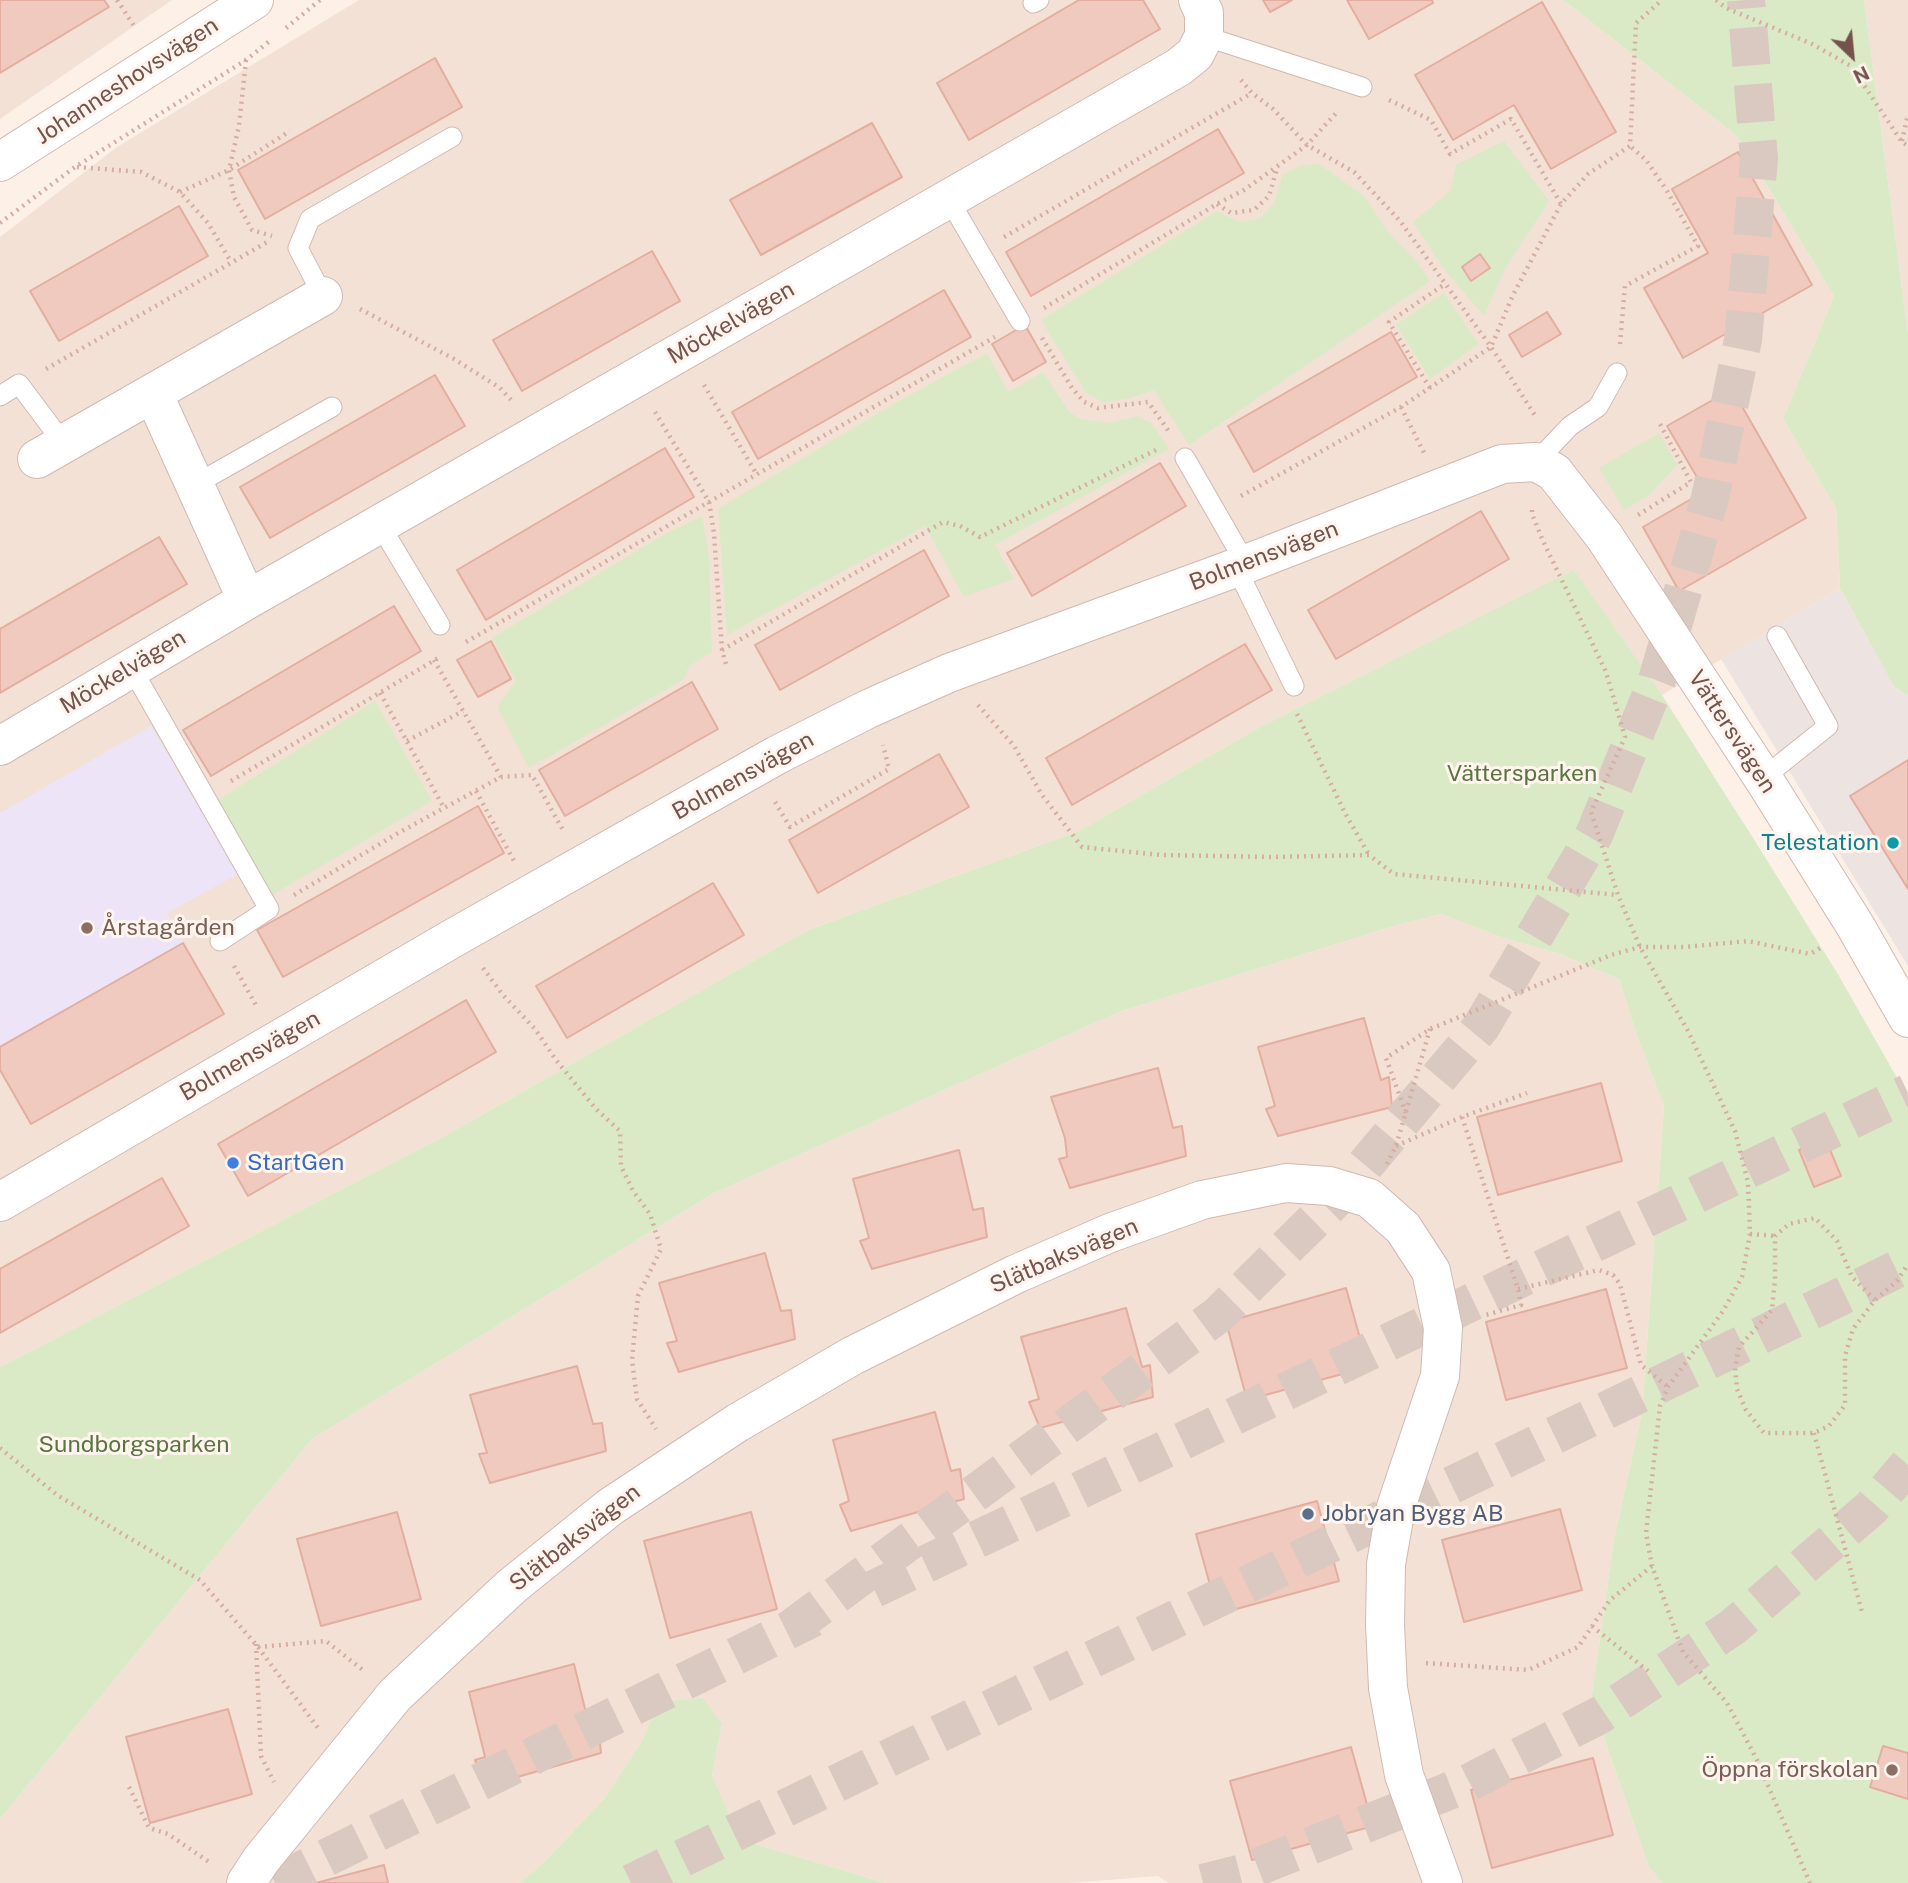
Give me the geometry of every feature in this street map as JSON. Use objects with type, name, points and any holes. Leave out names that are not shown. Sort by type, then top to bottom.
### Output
[{"type":"street","name":"Johanneshovsvägen","points":[[0,162],[254,0]]},
{"type":"street","name":"Möckelvägen","points":[[0,746],[247,600],[1180,67],[1195,54],[1201,18]]},
{"type":"street","points":[[50,451],[323,296]]},
{"type":"street","points":[[153,393],[247,600]]},
{"type":"street","name":"Bolmensvägen","points":[[1,1198],[777,755],[867,709],[949,673],[1241,565],[1502,464],[1536,462]]},
{"type":"street","name":"Vättersvägen","points":[[1536,462],[1554,472],[1604,536],[1763,778],[1856,927],[1908,1018]]},
{"type":"street","name":"Slätbaksvägen","points":[[231,1875],[261,1860],[395,1695],[512,1586],[610,1507],[677,1462],[737,1423],[852,1356],[1016,1274],[1111,1233],[1202,1200],[1286,1183],[1329,1186],[1369,1198],[1403,1228],[1431,1271],[1443,1328],[1440,1376],[1396,1507],[1386,1564],[1388,1688],[1404,1775],[1443,1883]]},
{"type":"lane","points":[[1201,18],[1362,87]]},
{"type":"lane","points":[[323,296],[298,248],[310,219],[452,137]]},
{"type":"lane","points":[[948,198],[1020,321]]},
{"type":"lane","points":[[1536,462],[1570,426],[1598,407],[1617,373]]},
{"type":"lane","points":[[0,396],[19,384],[50,451]]},
{"type":"lane","points":[[196,484],[332,407]]},
{"type":"lane","points":[[1180,449],[1215,510],[1294,686]]},
{"type":"lane","points":[[380,525],[440,625]]},
{"type":"lane","points":[[1763,778],[1828,726],[1777,636]]},
{"type":"lane","points":[[131,667],[269,909],[220,941]]},
{"type":"path","points":[[117,0],[138,32]]},
{"type":"path","points":[[0,223],[75,167],[246,60],[320,0]]},
{"type":"path","points":[[1630,146],[1636,23],[1662,0]]},
{"type":"path","points":[[1716,0],[1726,8],[1812,44],[1851,66],[1906,144]]},
{"type":"path","points":[[1201,18],[1252,93],[1273,109],[1307,145],[1354,172],[1399,221],[1491,347],[1536,416],[1532,514],[1606,672],[1625,737],[1591,812],[1618,895],[1640,947],[1688,1031],[1735,1131],[1748,1182],[1749,1234],[1742,1277],[1723,1311],[1668,1387],[1660,1406],[1646,1533],[1652,1566],[1683,1652],[1727,1703],[1757,1760],[1810,1883]]},
{"type":"path","points":[[246,60],[239,126],[229,170],[234,197],[252,230]]},
{"type":"path","points":[[1055,302],[1278,167],[1307,145],[1362,87],[1431,120],[1450,155],[1511,119],[1561,204]]},
{"type":"path","points":[[980,251],[1252,93]]},
{"type":"path","points":[[1906,144],[1908,114]]},
{"type":"path","points":[[180,192],[229,170],[290,131]]},
{"type":"path","points":[[1215,510],[1401,407],[1491,347],[1513,295],[1561,204],[1588,174],[1630,146]]},
{"type":"path","points":[[1617,373],[1625,286],[1698,246],[1646,160],[1630,146]]},
{"type":"path","points":[[75,167],[141,172],[180,192],[208,222],[231,262]]},
{"type":"path","points":[[1216,204],[1231,213],[1254,210],[1269,196],[1278,167]]},
{"type":"path","points":[[19,384],[276,237]]},
{"type":"path","points":[[1430,388],[1389,322],[1445,284]]},
{"type":"path","points":[[323,296],[366,311],[454,359],[500,388],[540,432]]},
{"type":"path","points":[[465,642],[987,342]]},
{"type":"path","points":[[723,650],[943,522],[960,526],[980,537],[1180,449],[1147,402],[1098,408],[1084,402],[1072,388],[1046,345]]},
{"type":"path","points":[[683,350],[757,475]]},
{"type":"path","points":[[634,378],[709,502],[727,668]]},
{"type":"path","points":[[1401,407],[1442,487]]},
{"type":"path","points":[[1604,536],[1691,482],[1660,424]]},
{"type":"path","points":[[206,796],[444,654]]},
{"type":"path","points":[[434,660],[501,777]]},
{"type":"path","points":[[949,673],[1014,746],[1042,795],[1082,847],[1161,855],[1369,855]]},
{"type":"path","points":[[1294,686],[1293,707],[1345,813],[1369,855],[1394,874],[1618,895]]},
{"type":"path","points":[[380,692],[444,808]]},
{"type":"path","points":[[407,741],[463,711]]},
{"type":"path","points":[[771,794],[790,827],[890,769],[881,734]]},
{"type":"path","points":[[269,909],[501,777],[532,775],[558,822]]},
{"type":"path","points":[[476,791],[509,851]]},
{"type":"path","points":[[455,937],[535,1029],[596,1109],[620,1131],[621,1166],[632,1191],[650,1214],[661,1249],[638,1297],[632,1360],[636,1399],[677,1462]]},
{"type":"path","points":[[220,941],[276,1041]]},
{"type":"path","points":[[1406,1113],[1386,1058],[1430,1030],[1611,955],[1640,947],[1748,942],[1810,954]]},
{"type":"path","points":[[1369,1198],[1396,1146],[1430,1030]]},
{"type":"path","points":[[1396,1146],[1462,1117],[1527,1093]]},
{"type":"path","points":[[1462,1117],[1521,1305]]},
{"type":"path","points":[[1749,1234],[1775,1236],[1789,1224],[1815,1218],[1837,1241],[1852,1277],[1875,1300]]},
{"type":"path","points":[[1775,1236],[1772,1310],[1739,1347],[1735,1368],[1737,1389],[1746,1410],[1764,1433],[1814,1433],[1829,1426],[1845,1405],[1845,1356],[1853,1329],[1875,1300],[1897,1281],[1908,1264]]},
{"type":"path","points":[[1518,1289],[1599,1270],[1613,1275],[1620,1284],[1641,1365],[1668,1387]]},
{"type":"path","points":[[1814,1433],[1862,1612]]},
{"type":"path","points":[[0,1448],[57,1495],[200,1580],[257,1645],[340,1763]]},
{"type":"path","points":[[1388,1660],[1528,1670],[1578,1647],[1610,1600],[1652,1566]]},
{"type":"path","points":[[1592,1626],[1648,1671]]},
{"type":"path","points":[[257,1645],[326,1641],[395,1695]]},
{"type":"path","points":[[257,1645],[261,1756],[276,1786]]},
{"type":"path","points":[[130,1787],[149,1828],[168,1833],[231,1875]]},
{"type":"shaded area","points":[[0,0],[172,0],[0,119]]},
{"type":"shaded area","points":[[359,0],[1563,0],[1737,136],[1834,296],[1783,419],[1836,508],[1840,588],[1662,695],[1574,571],[1262,726],[1079,831],[808,930],[450,1133],[0,1367],[0,237],[117,147]]},
{"type":"shaded area","points":[[1864,0],[1908,0],[1908,334]]},
{"type":"shaded area","points":[[1840,588],[1894,687],[1908,695],[1908,966],[1721,659]]},
{"type":"shaded area","name":"Årstagården","points":[[151,726],[238,874],[167,913],[224,1014],[31,1124],[0,1070],[0,813]]},
{"type":"shaded area","points":[[1442,914],[1503,938],[1557,953],[1619,979],[1664,1106],[1642,1412],[1614,1539],[1591,1701],[1649,1867],[1662,1883],[1168,1883],[1158,1876],[1070,1883],[886,1883],[741,1840],[712,1775],[722,1725],[658,1702],[642,1741],[604,1799],[542,1864],[519,1883],[0,1883],[0,1819],[312,1439],[714,1193],[1119,1012],[1397,925]]},
{"type":"green space","points":[[1563,0],[1864,0],[1908,334],[1908,695],[1894,687],[1840,588],[1836,508],[1783,419],[1834,296],[1737,136]]},
{"type":"green space","points":[[1504,141],[1549,201],[1506,267],[1484,316],[1444,269],[1413,222],[1450,191],[1456,165]]},
{"type":"green space","points":[[1319,164],[1365,197],[1387,231],[1416,261],[1430,281],[1189,445],[1154,390],[1127,399],[1102,402],[1087,394],[1041,320],[1217,211],[1239,222],[1260,218],[1274,203],[1283,174],[1302,165]]},
{"type":"green space","points":[[1444,293],[1478,344],[1430,379],[1396,324]]},
{"type":"green space","points":[[987,353],[1008,392],[1043,372],[1069,412],[1081,419],[1108,423],[1139,416],[1152,424],[1169,449],[995,545],[1014,579],[964,597],[925,526],[727,635],[718,509],[895,403]]},
{"type":"green space","points":[[1659,433],[1677,465],[1648,496],[1624,510],[1599,468]]},
{"type":"green space","points":[[702,516],[709,557],[712,652],[689,666],[684,679],[529,768],[497,707],[516,681],[492,638],[663,535]]},
{"type":"green space","points":[[1574,570],[1662,695],[1755,841],[1839,976],[1908,1097],[1908,1883],[1662,1883],[1649,1867],[1591,1701],[1614,1539],[1642,1412],[1664,1106],[1619,979],[1557,953],[1503,938],[1442,914],[1397,925],[1119,1012],[714,1193],[312,1439],[0,1819],[0,1367],[450,1133],[808,930],[1079,831],[1262,726]]},
{"type":"green space","points":[[375,701],[432,801],[272,895],[218,800]]},
{"type":"green space","points":[[703,1698],[722,1724],[712,1775],[741,1840],[886,1883],[519,1883],[542,1864],[604,1799],[642,1741],[658,1702]]},
{"type":"building","points":[[0,0],[104,0],[109,7],[0,73]]},
{"type":"building","points":[[1079,0],[1143,0],[1160,29],[969,140],[937,83]]},
{"type":"building","points":[[1263,0],[1292,0],[1270,12]]},
{"type":"building","points":[[1347,0],[1432,0],[1433,3],[1369,39]]},
{"type":"building","points":[[1542,2],[1616,132],[1551,169],[1514,105],[1453,140],[1415,75]]},
{"type":"building","points":[[435,58],[462,107],[265,219],[238,170]]},
{"type":"building","points":[[872,123],[902,177],[761,255],[730,200]]},
{"type":"building","points":[[1218,129],[1244,173],[1031,296],[1006,252]]},
{"type":"building","points":[[1738,152],[1812,285],[1683,358],[1644,288],[1708,253],[1672,189]]},
{"type":"building","points":[[179,206],[208,256],[59,341],[30,291]]},
{"type":"building","points":[[652,251],[680,301],[522,391],[493,340]]},
{"type":"building","points":[[1480,254],[1490,268],[1471,281],[1462,267]]},
{"type":"building","points":[[944,290],[971,337],[758,459],[732,412]]},
{"type":"building","points":[[1547,312],[1561,334],[1522,357],[1509,335]]},
{"type":"building","points":[[1025,325],[1046,362],[1013,381],[992,344]]},
{"type":"building","points":[[1391,332],[1417,377],[1254,472],[1228,426]]},
{"type":"building","points":[[435,375],[465,426],[270,538],[240,487]]},
{"type":"building","points":[[1732,389],[1806,518],[1679,591],[1643,527],[1705,491],[1667,426]]},
{"type":"building","points":[[665,448],[694,497],[486,620],[457,570]]},
{"type":"building","points":[[1160,463],[1186,506],[1032,596],[1007,553]]},
{"type":"building","points":[[1481,511],[1509,559],[1336,659],[1308,610]]},
{"type":"building","points":[[159,537],[187,584],[0,693],[0,629]]},
{"type":"building","points":[[924,550],[949,596],[780,690],[755,645]]},
{"type":"building","points":[[394,606],[421,651],[211,776],[183,730]]},
{"type":"building","points":[[491,641],[511,679],[478,697],[457,660]]},
{"type":"building","points":[[1245,644],[1272,690],[1072,805],[1046,758]]},
{"type":"building","points":[[692,682],[718,729],[565,816],[539,770]]},
{"type":"building","points":[[939,754],[969,807],[818,893],[789,840]]},
{"type":"building","name":"Telestation","points":[[1908,760],[1908,889],[1850,796]]},
{"type":"building","points":[[478,806],[504,853],[283,977],[257,930]]},
{"type":"building","points":[[713,883],[744,935],[567,1038],[536,986]]},
{"type":"building","points":[[183,943],[224,1014],[31,1124],[0,1070],[0,1047]]},
{"type":"building","points":[[466,1000],[496,1052],[248,1196],[218,1144]]},
{"type":"building","points":[[1364,1018],[1381,1080],[1389,1077],[1392,1107],[1278,1136],[1266,1109],[1275,1106],[1258,1047]]},
{"type":"building","points":[[1158,1068],[1173,1128],[1182,1126],[1186,1156],[1070,1188],[1059,1159],[1067,1157],[1065,1138],[1051,1097]]},
{"type":"building","points":[[1601,1083],[1622,1161],[1498,1195],[1477,1117]]},
{"type":"building","points":[[1825,1138],[1841,1176],[1814,1187],[1799,1150]]},
{"type":"building","points":[[959,1150],[973,1210],[983,1208],[987,1237],[872,1269],[860,1241],[869,1238],[853,1179]]},
{"type":"building","points":[[162,1178],[189,1226],[0,1333],[0,1269]]},
{"type":"building","points":[[765,1253],[781,1311],[791,1310],[795,1339],[679,1372],[667,1343],[677,1341],[659,1283]]},
{"type":"building","points":[[1346,1288],[1368,1367],[1247,1400],[1226,1322]]},
{"type":"building","points":[[1606,1289],[1627,1368],[1506,1400],[1486,1322]]},
{"type":"building","points":[[1126,1308],[1142,1367],[1150,1365],[1153,1397],[1040,1428],[1029,1402],[1039,1399],[1021,1337]]},
{"type":"building","points":[[577,1366],[593,1424],[602,1423],[606,1451],[490,1483],[479,1454],[487,1453],[470,1395]]},
{"type":"building","points":[[935,1412],[951,1471],[960,1469],[964,1499],[851,1531],[840,1505],[849,1501],[833,1440]]},
{"type":"building","points":[[1317,1501],[1339,1581],[1218,1614],[1196,1534]]},
{"type":"building","points":[[1560,1509],[1582,1590],[1464,1622],[1442,1540]]},
{"type":"building","points":[[397,1512],[421,1599],[321,1626],[297,1539]]},
{"type":"building","points":[[751,1512],[777,1609],[670,1638],[644,1541]]},
{"type":"building","points":[[574,1664],[589,1725],[598,1723],[601,1753],[486,1786],[475,1760],[485,1757],[469,1692]]},
{"type":"building","points":[[228,1709],[252,1794],[150,1823],[126,1737]]},
{"type":"building","name":"Öppna förskolan","points":[[1883,1746],[1908,1753],[1908,1799],[1870,1787]]},
{"type":"building","points":[[1351,1747],[1373,1826],[1252,1860],[1230,1781]]},
{"type":"building","points":[[1593,1758],[1613,1835],[1492,1868],[1471,1790]]},
{"type":"building","points":[[384,1865],[388,1883],[316,1883]]},
{"type":"tunnel","points":[[790,1629],[1218,1315],[1340,1195],[1481,1027],[1594,835],[1657,680],[1710,498],[1743,340],[1759,159],[1746,0]]},
{"type":"tunnel","points":[[874,1589],[1908,1093]]},
{"type":"tunnel","points":[[631,1883],[1908,1264]]},
{"type":"tunnel","points":[[1203,1883],[1242,1873],[1464,1785],[1600,1715],[1733,1627],[1871,1508],[1908,1465]]},
{"type":"tunnel","points":[[275,1883],[813,1618]]},
{"type":"place","name":"Telestation","points":[[1893,843]]},
{"type":"place","name":"Årstagården","points":[[87,928]]},
{"type":"place","name":"StartGen","points":[[233,1163]]},
{"type":"place","name":"Jobryan Bygg AB","points":[[1308,1514]]},
{"type":"place","name":"Öppna förskolan","points":[[1892,1770]]},
{"type":"park label","name":"Vättersparken","points":[[1522,774]]},
{"type":"park label","name":"Sundborgsparken","points":[[134,1445]]}]
